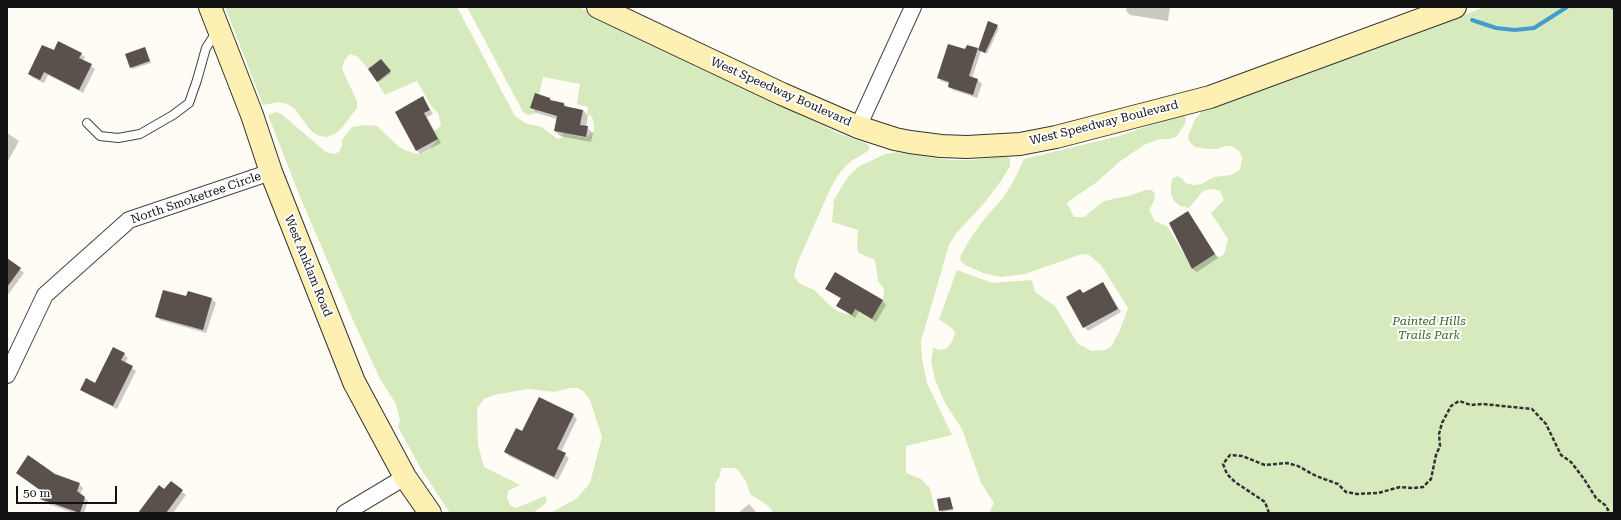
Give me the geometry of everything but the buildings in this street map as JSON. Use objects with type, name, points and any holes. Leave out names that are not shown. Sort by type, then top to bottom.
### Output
[{"type":"main road","name":"West Anklam Road","points":[[210,7],[252,115],[271,172],[354,382],[405,477],[430,513]]},
{"type":"main road","name":"West Speedway Boulevard","points":[[598,7],[782,94],[858,128],[895,139],[941,146],[967,147],[1020,144],[1056,137],[1210,97],[1455,7]]},
{"type":"street","points":[[858,128],[913,7]]},
{"type":"street","name":"North Smoketree Circle","points":[[7,375],[44,295],[129,220],[271,172]]},
{"type":"street","points":[[345,513],[405,477]]},
{"type":"lane","points":[[87,123],[100,136],[118,138],[140,134],[173,115],[189,103],[206,48],[218,29]]},
{"type":"path","points":[[1269,513],[1264,502],[1235,482],[1227,474],[1223,464],[1230,455],[1242,456],[1265,465],[1287,463],[1298,466],[1316,476],[1338,484],[1346,492],[1357,494],[1378,493],[1400,486],[1413,488],[1423,487],[1431,479],[1436,455],[1440,446],[1439,434],[1442,423],[1451,406],[1459,401],[1471,405],[1491,404],[1532,408],[1546,424],[1562,455],[1571,462],[1596,498],[1605,505],[1610,513]]},
{"type":"green space","points":[[225,7],[457,7],[515,116],[525,123],[542,127],[559,139],[562,137],[563,133],[586,138],[594,131],[592,117],[587,114],[588,107],[577,104],[580,84],[543,77],[539,96],[535,95],[532,109],[538,111],[535,114],[528,115],[523,112],[467,7],[579,7],[840,134],[865,143],[870,146],[868,151],[851,161],[841,171],[831,187],[797,264],[794,276],[799,283],[814,290],[833,308],[839,312],[851,315],[855,309],[873,318],[883,300],[884,289],[878,281],[875,260],[859,253],[857,248],[858,230],[832,222],[834,200],[848,177],[858,167],[885,154],[897,152],[950,160],[972,160],[1005,156],[1010,158],[1010,166],[1001,181],[985,202],[955,235],[949,245],[921,341],[922,358],[927,383],[952,435],[906,446],[906,473],[921,479],[930,488],[934,506],[938,513],[772,513],[772,510],[767,505],[750,494],[746,481],[737,469],[723,468],[721,469],[720,476],[715,484],[715,513],[550,513],[576,499],[590,483],[602,437],[590,400],[584,392],[578,388],[570,388],[555,392],[528,389],[494,395],[484,399],[477,409],[478,445],[484,467],[520,485],[508,491],[507,498],[510,505],[516,508],[545,496],[547,500],[546,503],[533,513],[450,513],[421,469],[398,427],[400,420],[396,404],[380,379],[352,318],[298,192],[268,115],[275,112],[280,113],[326,152],[334,154],[339,152],[342,145],[342,140],[352,127],[366,125],[377,126],[398,146],[407,151],[418,154],[429,150],[438,139],[434,131],[441,126],[438,113],[432,107],[417,81],[385,95],[377,82],[391,71],[381,59],[368,69],[358,57],[350,54],[344,61],[342,69],[357,101],[357,108],[341,129],[335,134],[327,137],[319,136],[312,132],[294,108],[287,104],[279,102],[263,105]]},
{"type":"green space","name":"Painted Hills Trails Park","points":[[1484,7],[1614,7],[1614,513],[989,513],[994,503],[981,483],[962,429],[945,403],[935,380],[931,362],[933,348],[940,350],[947,348],[955,334],[953,329],[939,319],[957,270],[992,283],[1032,280],[1035,292],[1055,306],[1078,344],[1092,351],[1105,350],[1111,347],[1120,330],[1128,308],[1101,265],[1089,255],[1082,254],[1025,274],[1001,277],[983,273],[965,265],[960,260],[961,255],[970,239],[985,218],[1003,198],[1024,159],[1119,136],[1180,115],[1184,115],[1186,120],[1185,124],[1176,137],[1160,139],[1144,145],[1119,162],[1097,182],[1067,203],[1074,217],[1084,217],[1104,201],[1132,195],[1145,190],[1152,190],[1155,194],[1154,201],[1149,210],[1155,221],[1167,226],[1193,269],[1215,254],[1218,257],[1222,256],[1225,252],[1228,239],[1211,213],[1224,200],[1220,191],[1214,189],[1203,191],[1189,208],[1180,206],[1174,201],[1171,194],[1172,179],[1177,176],[1183,179],[1185,183],[1193,185],[1201,184],[1214,177],[1231,175],[1240,170],[1242,159],[1240,152],[1232,146],[1207,149],[1195,147],[1189,141],[1188,136],[1195,119],[1204,109],[1431,28]]},
{"type":"waterway","points":[[1472,20],[1496,28],[1515,30],[1534,28],[1567,7]]}]
